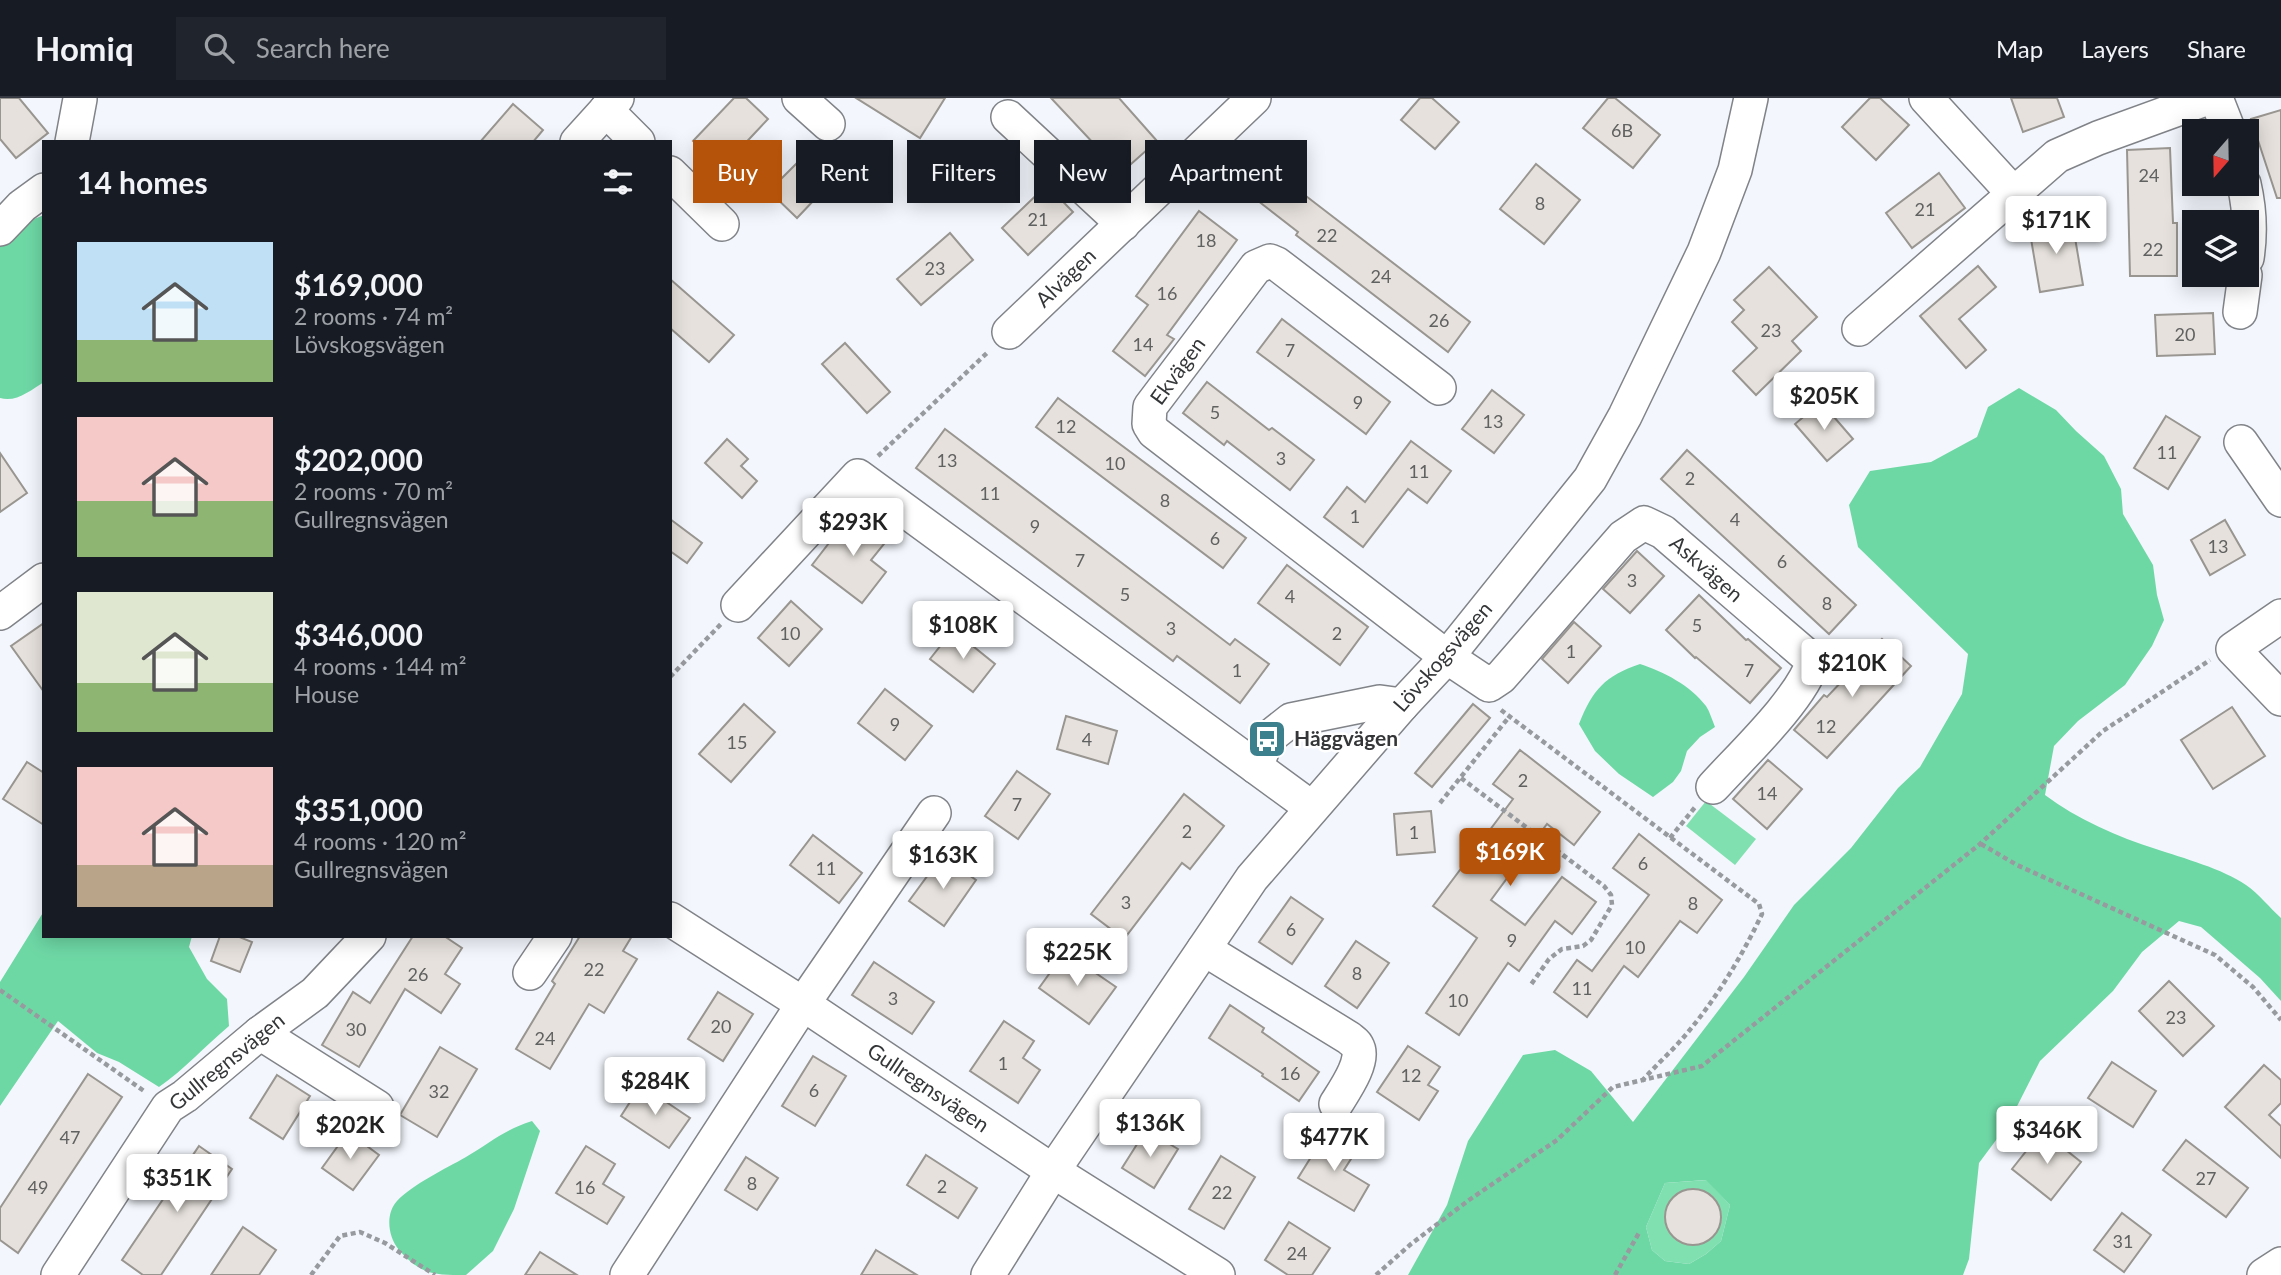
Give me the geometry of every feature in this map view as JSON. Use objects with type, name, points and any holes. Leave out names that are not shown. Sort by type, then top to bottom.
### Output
[{"type":"street","points":[[799,98],[828,124]]},
{"type":"street","name":"Alvägen","points":[[1009,332],[1254,98]]},
{"type":"street","name":"Lövskogsvägen","points":[[988,1275],[1053,1171],[1252,878],[1447,657],[1590,479],[1625,416],[1704,252],[1735,170],[1751,98]]},
{"type":"street","points":[[1926,98],[2014,194]]},
{"type":"street","points":[[1859,329],[2057,156],[2098,138],[2208,98]]},
{"type":"street","points":[[2216,98],[2224,119]]},
{"type":"street","points":[[72,140],[80,99]]},
{"type":"street","points":[[579,140],[611,104],[637,140]]},
{"type":"street","points":[[1008,117],[1123,224]]},
{"type":"street","points":[[672,175],[722,224]]},
{"type":"street","points":[[0,229],[22,206],[42,191]]},
{"type":"street","name":"Ekvägen","points":[[1438,388],[1270,261],[1256,267],[1150,407],[1149,424],[1154,432],[1447,657]]},
{"type":"street","points":[[2239,312],[2243,287]]},
{"type":"street","points":[[2241,442],[2281,500]]},
{"type":"street","points":[[738,605],[858,476],[1312,808]]},
{"type":"street","name":"Askvägen","points":[[1489,685],[1501,677],[1623,537],[1644,523],[1663,532],[1813,661],[1809,675],[1785,707],[1713,787]]},
{"type":"street","points":[[0,613],[42,582]]},
{"type":"street","points":[[2281,616],[2232,649],[2281,699]]},
{"type":"street","points":[[1447,657],[1489,685]]},
{"type":"street","points":[[1256,767],[1267,739],[1291,720],[1380,702],[1402,705]]},
{"type":"street","points":[[627,1275],[803,1004],[934,813]]},
{"type":"street","name":"Gullregnsvägen","points":[[672,920],[1053,1171]]},
{"type":"street","name":"Gullregnsvägen","points":[[58,1275],[168,1107],[315,993],[367,938]]},
{"type":"street","points":[[530,973],[554,938]]},
{"type":"street","points":[[1204,949],[1357,1045],[1359,1063],[1336,1104]]},
{"type":"street","points":[[260,1033],[377,1107]]},
{"type":"street","points":[[1053,1171],[1218,1275]]},
{"type":"path","points":[[858,476],[1009,332]]},
{"type":"path","points":[[672,675],[738,605]]},
{"type":"path","points":[[1376,1275],[1411,1244],[1469,1200],[1557,1140],[1613,1087],[1702,1066],[1980,844],[2103,731],[2185,675],[2232,649]]},
{"type":"path","points":[[1489,685],[1494,705],[1759,904],[1762,914],[1747,946],[1719,991],[1683,1037],[1642,1081]]},
{"type":"path","points":[[1440,803],[1509,717]]},
{"type":"path","points":[[1461,778],[1604,886],[1611,895],[1612,905],[1591,940],[1583,946],[1562,949],[1549,959],[1530,986]]},
{"type":"path","points":[[1670,838],[1713,787]]},
{"type":"path","points":[[1980,844],[2017,865],[2215,955],[2253,987],[2281,1020]]},
{"type":"path","points":[[0,990],[168,1107]]},
{"type":"path","points":[[311,1275],[340,1236],[360,1231],[385,1243],[435,1275]]},
{"type":"path","points":[[1615,1275],[1640,1231]]},
{"type":"green space","points":[[42,216],[42,383],[18,397],[6,399],[0,398],[0,242],[14,227]]},
{"type":"green space","points":[[2019,388],[2056,410],[2104,456],[2121,489],[2123,514],[2153,565],[2164,620],[2152,646],[2125,685],[2078,721],[2054,746],[2045,795],[2071,812],[2113,833],[2215,869],[2246,885],[2281,918],[2281,1001],[2260,978],[2201,927],[2179,921],[2142,952],[2113,991],[2040,1061],[2008,1124],[1979,1163],[1969,1259],[1963,1275],[1408,1275],[1447,1205],[1468,1141],[1523,1055],[1555,1050],[1591,1071],[1633,1122],[1744,977],[1794,905],[1851,848],[1898,788],[1920,767],[1962,694],[1968,654],[1858,547],[1849,505],[1870,471],[1931,462],[1977,437],[1988,407]],"holes":[[[1706,1180],[1730,1205],[1721,1241],[1689,1264],[1665,1261],[1652,1250],[1646,1227],[1665,1183]]]},
{"type":"green space","points":[[1640,664],[1667,675],[1700,698],[1715,727],[1700,737],[1687,751],[1681,771],[1673,782],[1653,797],[1619,774],[1595,751],[1579,724],[1602,685]]},
{"type":"green space","points":[[1706,801],[1756,839],[1735,865],[1686,826]]},
{"type":"green space","points":[[42,914],[42,938],[191,938],[189,947],[207,979],[227,999],[229,1026],[159,1087],[119,1062],[97,1053],[58,1021],[0,1106],[0,982]]},
{"type":"green space","points":[[532,1121],[540,1131],[514,1209],[493,1251],[466,1275],[429,1272],[407,1258],[395,1245],[390,1232],[389,1219],[397,1201],[430,1177],[505,1133]]},
{"type":"green space","points":[[1707,1180],[1730,1205],[1721,1241],[1689,1264],[1665,1261],[1652,1250],[1646,1227],[1665,1183]]},
{"type":"building","points":[[0,98],[19,98],[48,133],[16,158],[0,139]]},
{"type":"building","points":[[734,98],[746,98],[768,119],[748,140],[694,140]]},
{"type":"building","points":[[856,98],[945,98],[920,138]]},
{"type":"building","points":[[1051,98],[1119,98],[1156,140],[1145,140],[1145,152],[1131,164],[1131,140],[1090,140]]},
{"type":"building","points":[[1420,98],[1432,98],[1459,122],[1435,149],[1401,120]]},
{"type":"building","points":[[1608,98],[1615,98],[1660,135],[1633,168],[1583,128]]},
{"type":"building","points":[[1870,98],[1880,98],[1909,125],[1876,160],[1842,127]]},
{"type":"building","points":[[2011,98],[2057,98],[2064,117],[2023,132]]},
{"type":"building","points":[[513,104],[543,130],[535,140],[482,140]]},
{"type":"building","points":[[2281,110],[2281,198],[2277,198],[2259,143],[2259,119],[2251,119]]},
{"type":"building","points":[[2170,148],[2173,223],[2177,223],[2177,276],[2130,276],[2127,150]]},
{"type":"building","points":[[796,164],[796,203],[811,203],[797,218],[781,203],[782,178]]},
{"type":"building","points":[[1536,164],[1580,200],[1544,244],[1500,209]]},
{"type":"building","points":[[1939,173],[1965,208],[1912,248],[1886,213]]},
{"type":"building","points":[[1034,197],[1034,203],[1064,203],[1073,212],[1028,255],[1002,228]]},
{"type":"building","points":[[1307,197],[1470,322],[1448,352],[1296,235],[1298,232],[1261,203],[1307,203]]},
{"type":"building","points":[[1199,211],[1237,240],[1167,335],[1174,339],[1145,376],[1113,351],[1148,305],[1136,296]]},
{"type":"building","points":[[2072,220],[2083,285],[2040,292],[2029,227]]},
{"type":"building","points":[[950,233],[973,260],[921,305],[897,279]]},
{"type":"building","points":[[1978,266],[1996,287],[1959,319],[1986,350],[1966,368],[1920,316]]},
{"type":"building","points":[[1769,267],[1817,317],[1792,341],[1801,351],[1756,395],[1733,371],[1757,348],[1732,322],[1744,310],[1734,300]]},
{"type":"building","points":[[672,281],[734,335],[709,362],[672,330]]},
{"type":"building","points":[[2213,313],[2215,354],[2157,356],[2155,315]]},
{"type":"building","points":[[1282,319],[1390,402],[1366,434],[1257,352]]},
{"type":"building","points":[[845,343],[890,392],[867,413],[822,364]]},
{"type":"building","points":[[1207,382],[1269,430],[1272,428],[1314,460],[1290,490],[1227,441],[1224,445],[1183,413]]},
{"type":"building","points":[[1492,390],[1524,415],[1494,453],[1462,429]]},
{"type":"building","points":[[1058,398],[1246,538],[1223,568],[1036,427]]},
{"type":"building","points":[[1821,402],[1853,439],[1827,461],[1795,424]]},
{"type":"building","points":[[2166,416],[2200,437],[2168,489],[2134,468]]},
{"type":"building","points":[[945,429],[1230,645],[1235,639],[1269,664],[1240,703],[1177,656],[1173,661],[916,468]]},
{"type":"building","points":[[727,439],[748,459],[741,466],[757,481],[742,498],[705,463]]},
{"type":"building","points":[[1411,441],[1451,471],[1427,503],[1408,489],[1363,547],[1324,517],[1347,487],[1365,502]]},
{"type":"building","points":[[1687,450],[1856,605],[1829,634],[1661,479]]},
{"type":"building","points":[[0,453],[27,493],[0,512]]},
{"type":"building","points":[[853,512],[888,539],[871,560],[886,572],[862,603],[812,565]]},
{"type":"building","points":[[672,520],[702,543],[687,563],[672,552]]},
{"type":"building","points":[[2225,520],[2245,555],[2210,575],[2191,540]]},
{"type":"building","points":[[1637,551],[1664,576],[1630,613],[1603,589]]},
{"type":"building","points":[[1287,565],[1368,627],[1340,665],[1258,603]]},
{"type":"building","points":[[1699,595],[1746,640],[1781,668],[1750,703],[1695,658],[1666,630]]},
{"type":"building","points":[[791,601],[822,629],[789,666],[758,638]]},
{"type":"building","points":[[1574,622],[1601,646],[1568,683],[1542,659]]},
{"type":"building","points":[[42,624],[42,689],[11,646]]},
{"type":"building","points":[[953,630],[995,664],[973,692],[930,659]]},
{"type":"building","points":[[1882,639],[1911,666],[1827,758],[1794,730],[1824,695],[1827,697]]},
{"type":"building","points":[[885,689],[932,726],[905,760],[858,723]]},
{"type":"building","points":[[744,704],[775,732],[731,782],[699,754]]},
{"type":"building","points":[[1473,704],[1490,718],[1432,787],[1415,773]]},
{"type":"building","points":[[2232,707],[2265,756],[2213,789],[2181,740]]},
{"type":"building","points":[[1066,716],[1117,731],[1108,764],[1057,749]]},
{"type":"building","points":[[1520,750],[1600,812],[1574,845],[1547,824],[1491,900],[1525,925],[1562,877],[1596,902],[1572,934],[1555,921],[1519,971],[1508,963],[1459,1035],[1426,1013],[1477,938],[1433,906],[1513,799],[1493,784]]},
{"type":"building","points":[[1768,760],[1802,789],[1767,829],[1733,799]]},
{"type":"building","points":[[27,762],[42,772],[42,824],[3,799]]},
{"type":"building","points":[[1017,771],[1050,794],[1018,839],[985,816]]},
{"type":"building","points":[[1184,794],[1224,826],[1190,869],[1182,863],[1124,939],[1091,914]]},
{"type":"building","points":[[1431,811],[1435,852],[1397,855],[1394,814]]},
{"type":"building","points":[[1639,834],[1722,900],[1697,933],[1680,921],[1638,977],[1624,966],[1587,1017],[1554,992],[1577,960],[1592,971],[1649,895],[1613,868]]},
{"type":"building","points":[[813,835],[862,873],[839,903],[790,865]]},
{"type":"building","points":[[942,856],[976,880],[944,926],[909,901]]},
{"type":"building","points":[[1291,897],[1323,919],[1292,964],[1259,942]]},
{"type":"building","points":[[219,938],[242,938],[252,942],[240,972],[211,961]]},
{"type":"building","points":[[412,938],[447,938],[462,948],[445,974],[460,984],[441,1013],[405,989],[359,1067],[322,1045],[353,992],[370,1003]]},
{"type":"building","points":[[579,938],[631,938],[623,951],[637,959],[604,1013],[589,1004],[550,1069],[516,1049],[555,984],[552,981]]},
{"type":"building","points":[[1356,941],[1389,963],[1357,1008],[1325,986]]},
{"type":"building","points":[[1065,952],[1116,987],[1089,1024],[1039,988]]},
{"type":"building","points":[[874,962],[934,1002],[912,1034],[852,995]]},
{"type":"building","points":[[2169,981],[2214,1026],[2183,1056],[2139,1011]]},
{"type":"building","points":[[718,992],[753,1014],[723,1061],[688,1039]]},
{"type":"building","points":[[1230,1005],[1264,1028],[1262,1032],[1319,1072],[1299,1101],[1209,1038]]},
{"type":"building","points":[[1004,1021],[1034,1041],[1023,1058],[1040,1070],[1018,1103],[970,1071]]},
{"type":"building","points":[[1408,1046],[1440,1067],[1428,1085],[1438,1091],[1419,1120],[1377,1092]]},
{"type":"building","points":[[440,1047],[477,1069],[437,1137],[400,1115]]},
{"type":"building","points":[[813,1056],[846,1076],[815,1126],[782,1106]]},
{"type":"building","points":[[2112,1062],[2156,1091],[2133,1127],[2088,1098]]},
{"type":"building","points":[[2264,1065],[2281,1080],[2281,1103],[2269,1115],[2281,1126],[2281,1158],[2225,1107]]},
{"type":"building","points":[[88,1074],[122,1097],[18,1253],[0,1240],[0,1208]]},
{"type":"building","points":[[277,1075],[310,1096],[283,1139],[250,1118]]},
{"type":"building","points":[[641,1085],[690,1118],[669,1148],[621,1116]]},
{"type":"building","points":[[1146,1130],[1178,1149],[1154,1188],[1122,1168]]},
{"type":"building","points":[[2042,1131],[2081,1162],[2051,1200],[2012,1169]]},
{"type":"building","points":[[348,1132],[379,1155],[353,1190],[322,1168]]},
{"type":"building","points":[[1326,1133],[1356,1151],[1344,1170],[1369,1185],[1354,1211],[1298,1178]]},
{"type":"building","points":[[2186,1140],[2248,1188],[2226,1217],[2163,1170]]},
{"type":"building","points":[[199,1146],[232,1169],[161,1275],[143,1275],[122,1260]]},
{"type":"building","points":[[586,1146],[615,1164],[603,1184],[624,1197],[607,1224],[556,1193]]},
{"type":"building","points":[[926,1155],[977,1188],[958,1218],[907,1185]]},
{"type":"building","points":[[1221,1156],[1255,1177],[1224,1229],[1189,1209]]},
{"type":"building","points":[[746,1157],[778,1178],[757,1210],[725,1190]]},
{"type":"building","points":[[1688,1189],[1698,1189],[1713,1197],[1719,1206],[1719,1228],[1713,1237],[1698,1245],[1688,1245],[1670,1233],[1665,1222],[1665,1212],[1677,1194]]},
{"type":"building","points":[[2122,1213],[2151,1235],[2124,1272],[2094,1250]]},
{"type":"building","points":[[1289,1222],[1330,1248],[1312,1275],[1288,1275],[1265,1260]]},
{"type":"building","points":[[243,1227],[276,1250],[259,1275],[211,1275]]},
{"type":"building","points":[[876,1250],[917,1275],[861,1275]]},
{"type":"building","points":[[540,1252],[577,1275],[525,1275]]},
{"type":"place","name":"Häggvägen","points":[[1267,739]]}]
